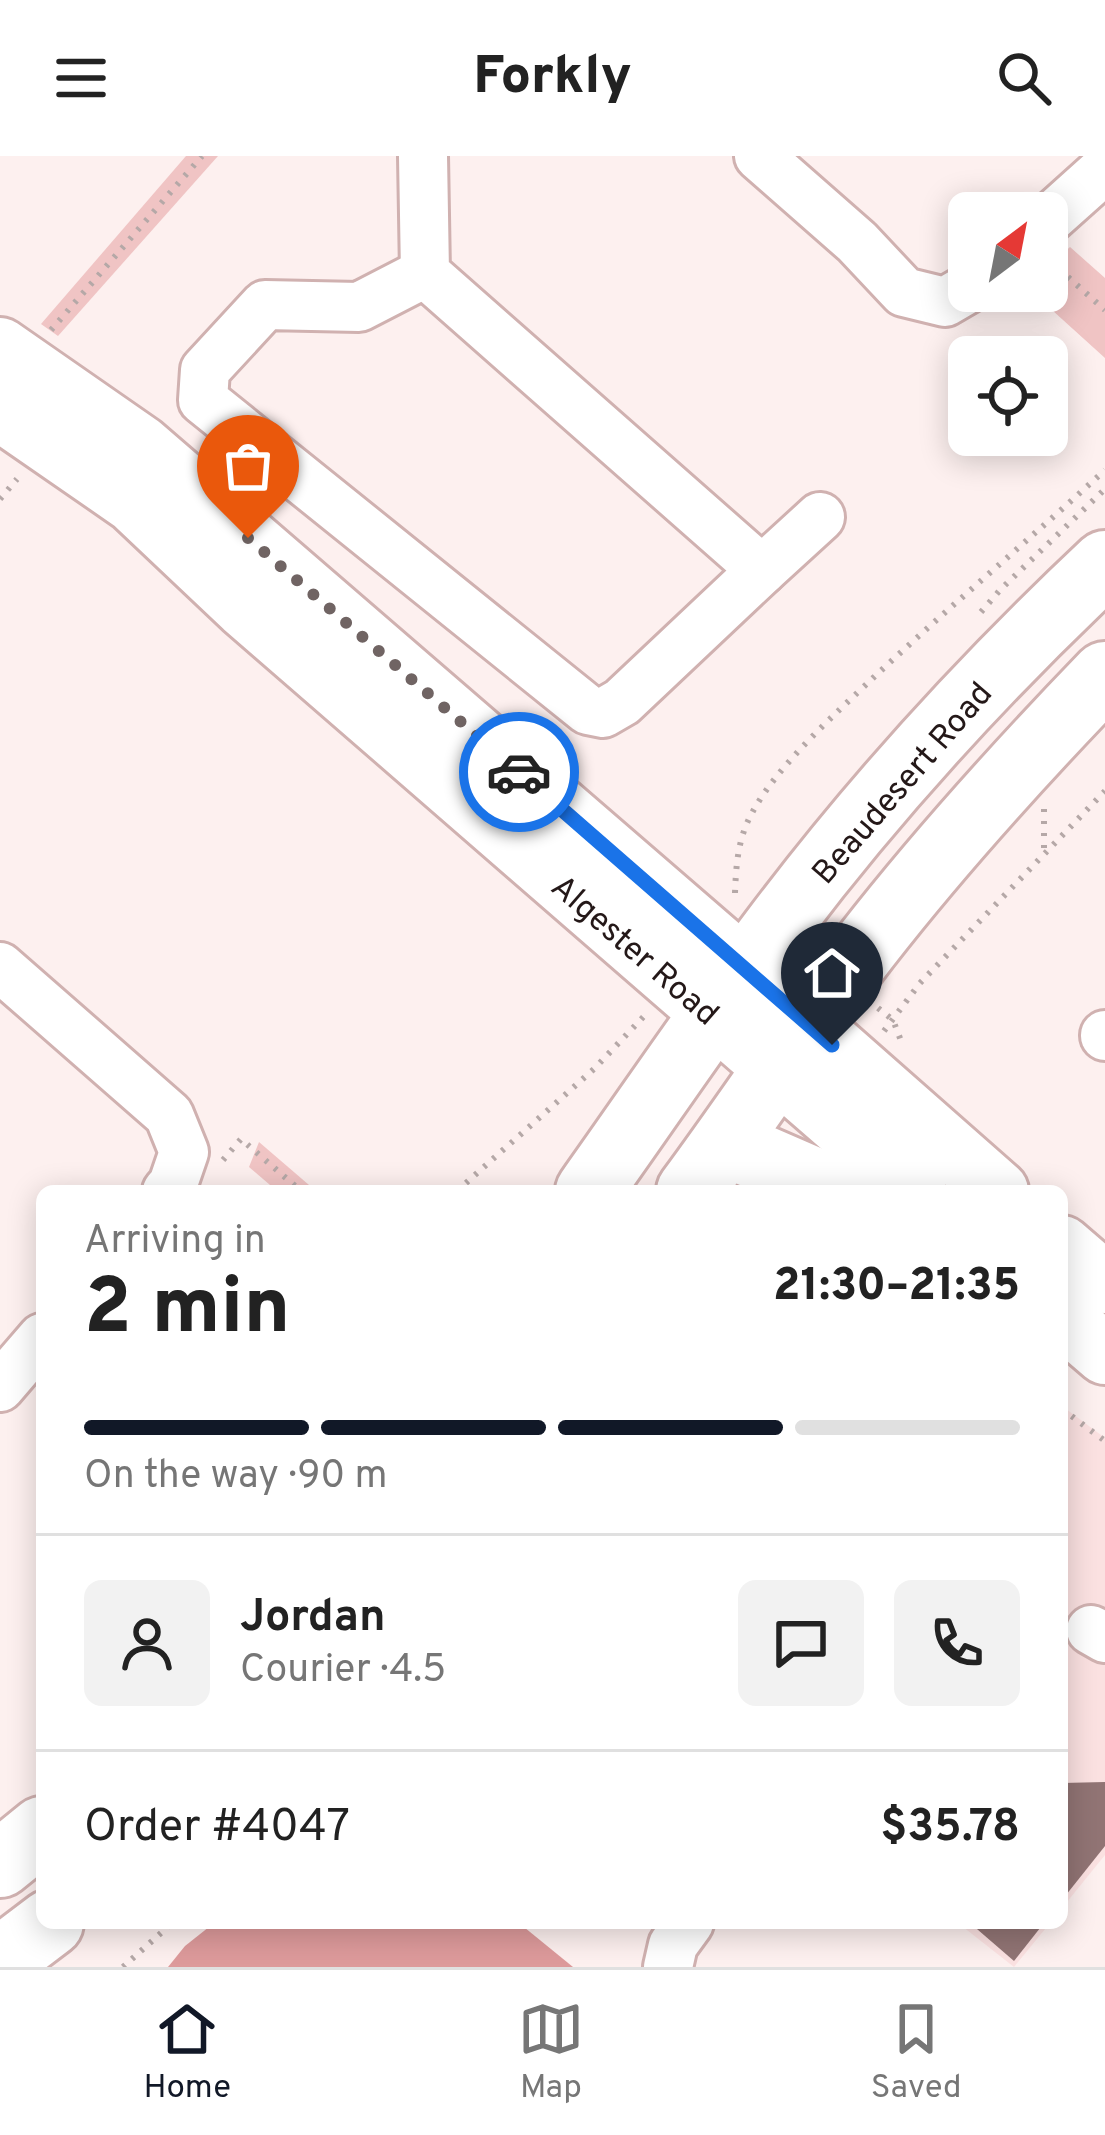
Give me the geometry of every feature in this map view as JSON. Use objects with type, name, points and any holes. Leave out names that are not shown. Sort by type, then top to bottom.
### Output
[{"type":"highway","name":"Beaudesert Road","points":[[594,1185],[786,915],[920,755],[1105,564]]},
{"type":"highway","points":[[805,1185],[708,1167],[866,947],[1023,760],[1105,675]]},
{"type":"highway","points":[[0,1864],[36,1835]]},
{"type":"highway","points":[[0,1961],[42,1929]]},
{"type":"main road","name":"Algester Road","points":[[21,345],[141,446],[729,992]]},
{"type":"main road","name":"Algester Road","points":[[0,410],[133,502],[244,607],[729,992]]},
{"type":"main road","points":[[729,992],[792,1048],[989,1185]]},
{"type":"main road","points":[[792,1048],[911,1185]]},
{"type":"main road","points":[[1068,1251],[1105,1283]]},
{"type":"main road","points":[[1068,1322],[1105,1354]]},
{"type":"street","points":[[423,156],[425,273],[762,570]]},
{"type":"street","points":[[759,156],[856,242],[904,292],[948,300]]},
{"type":"street","points":[[1068,203],[1105,170]]},
{"type":"street","points":[[425,273],[359,307],[265,305],[205,370],[203,400],[588,710],[603,713],[622,702],[820,517]]},
{"type":"street","points":[[0,967],[169,1115],[176,1171]]},
{"type":"street","points":[[0,1388],[36,1345]]},
{"type":"street","points":[[668,1967],[673,1945],[685,1929]]},
{"type":"path","points":[[21,345],[202,156]]},
{"type":"path","points":[[1068,277],[1105,310]]},
{"type":"path","points":[[735,893],[736,860],[750,815],[783,771],[843,706],[954,602],[1105,470]]},
{"type":"path","points":[[0,499],[21,474]]},
{"type":"path","points":[[893,1020],[920,983],[1105,791]]},
{"type":"path","points":[[464,1185],[594,1069],[648,1012]]},
{"type":"path","points":[[176,1171],[224,1161],[241,1139],[294,1185]]},
{"type":"path","points":[[1068,1414],[1105,1442]]},
{"type":"path","points":[[123,1967],[165,1929]]},
{"type":"shaded area","points":[[186,156],[218,156],[58,336],[41,324]]},
{"type":"shaded area","points":[[1068,249],[1105,278],[1105,358],[1054,312],[1068,312]]},
{"type":"shaded area","points":[[259,1142],[309,1185],[270,1185],[249,1167]]},
{"type":"shaded area","points":[[1068,1410],[1105,1438],[1105,1855],[1068,1901]]},
{"type":"shaded area","points":[[206,1929],[526,1929],[573,1967],[168,1967]]},
{"type":"shaded area","points":[[966,1929],[1045,1929],[1014,1967]]},
{"type":"building","points":[[1105,1782],[1105,1846],[1068,1892],[1068,1783]]},
{"type":"building","points":[[977,1929],[1039,1929],[1014,1961]]},
{"type":"way so far","points":[[248,538],[519,772]]},
{"type":"route","points":[[519,772],[832,1045]]}]
